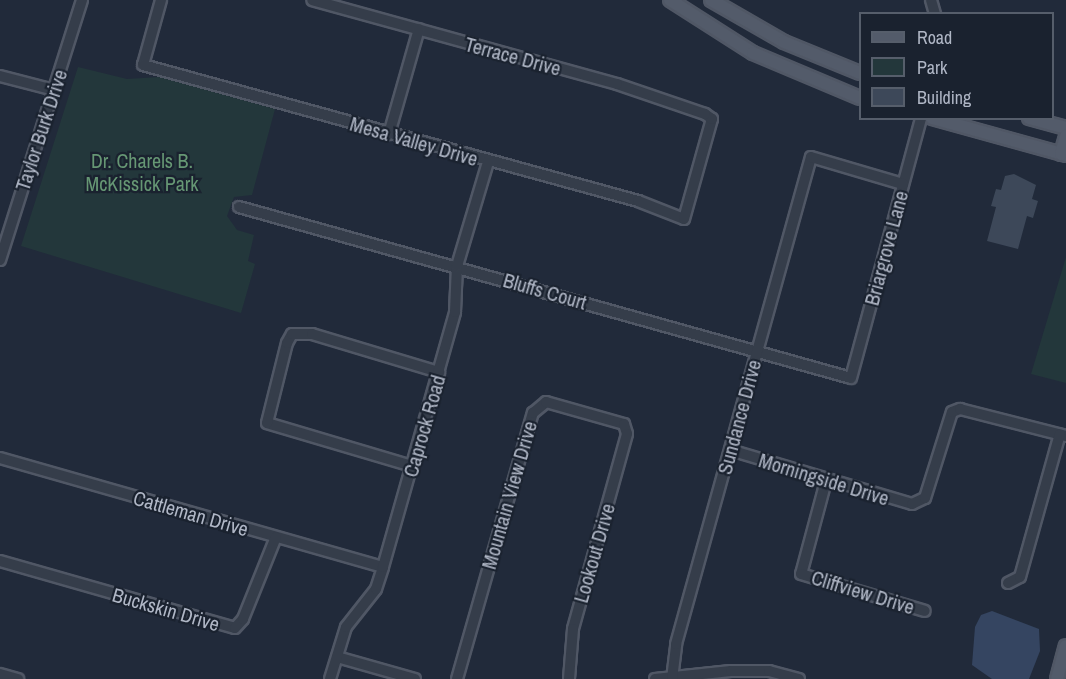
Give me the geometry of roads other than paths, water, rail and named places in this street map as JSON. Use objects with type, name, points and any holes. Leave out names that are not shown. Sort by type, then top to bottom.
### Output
[{"type":"main road","points":[[670,0],[762,57],[859,97]]},
{"type":"main road","points":[[711,0],[784,42],[859,72]]},
{"type":"main road","points":[[939,120],[1064,155],[1066,136]]},
{"type":"main road","points":[[1036,120],[1066,128]]},
{"type":"main road","points":[[1057,679],[1066,646]]},
{"type":"street","name":"Taylor Burk Drive","points":[[0,260],[82,0]]},
{"type":"street","name":"Mesa Valley Drive","points":[[161,0],[143,65],[488,162],[638,201],[684,219]]},
{"type":"street","name":"Terrace Drive","points":[[312,0],[617,84],[712,119],[684,219]]},
{"type":"street","points":[[389,134],[419,29]]},
{"type":"street","points":[[0,76],[54,90]]},
{"type":"street","name":"Briargrove Lane","points":[[851,378],[920,120]]},
{"type":"street","name":"Sundance Drive","points":[[672,677],[676,644],[811,157],[903,184]]},
{"type":"street","name":"Caprock Road","points":[[330,679],[346,627],[376,589],[383,567],[455,312],[457,266],[488,162]]},
{"type":"street","name":"Bluffs Court","points":[[239,207],[457,266],[851,378]]},
{"type":"street","points":[[412,466],[267,423],[287,343],[297,333],[439,372]]},
{"type":"street","name":"Mountain View Drive","points":[[457,679],[535,407],[546,402],[624,424],[627,429]]},
{"type":"street","name":"Morningside Drive","points":[[730,450],[826,481],[920,504],[952,412],[960,409],[1063,435]]},
{"type":"street","name":"Lookout Drive","points":[[569,679],[573,629],[627,429]]},
{"type":"street","points":[[1008,583],[1020,577],[1063,435]]},
{"type":"street","name":"Cattleman Drive","points":[[0,458],[383,567]]},
{"type":"street","name":"Cliffview Drive","points":[[826,481],[801,573],[925,611]]},
{"type":"street","name":"Buckskin Drive","points":[[0,561],[235,627],[243,619],[276,537]]},
{"type":"street","points":[[337,657],[415,679]]},
{"type":"street","points":[[655,679],[769,671],[799,679]]},
{"type":"street","points":[[0,674],[18,679]]},
{"type":"water","points":[[992,611],[1039,629],[1040,651],[1029,679],[992,679],[972,665],[975,627],[981,615]]},
{"type":"park label","name":"Dr. Charels B. McKissick Park","points":[[142,172]]}]
